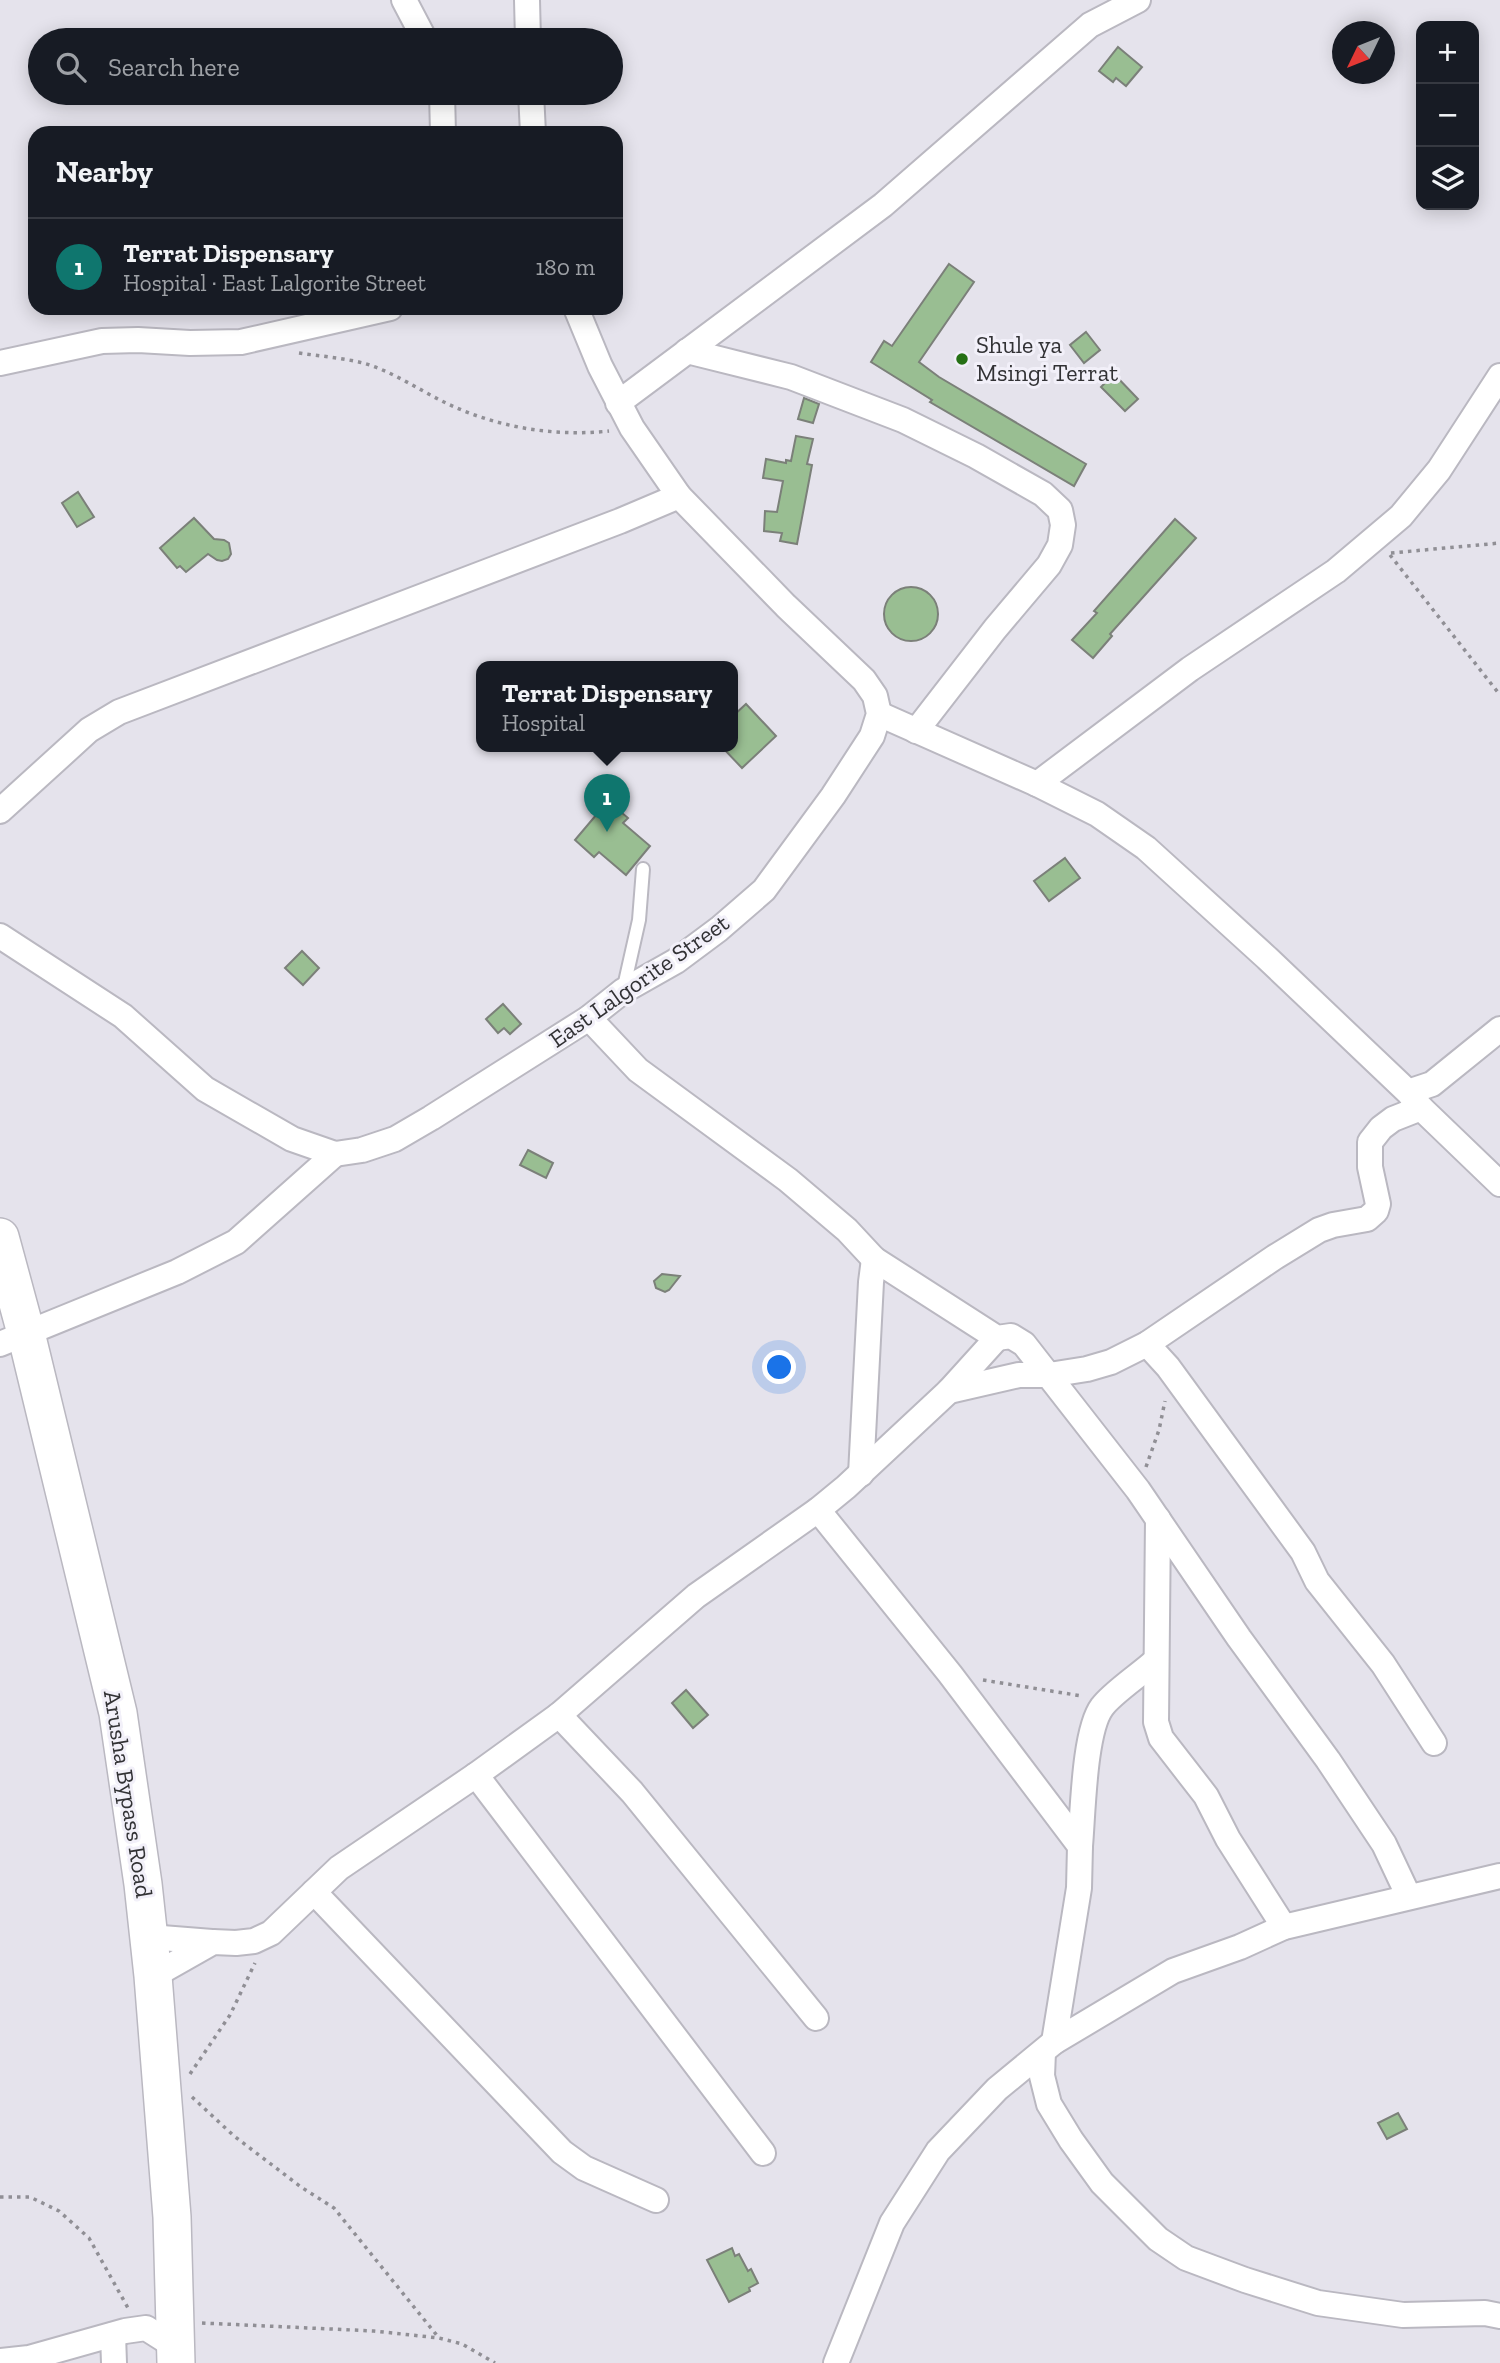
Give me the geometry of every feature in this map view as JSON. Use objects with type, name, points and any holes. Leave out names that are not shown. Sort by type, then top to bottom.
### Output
[{"type":"main road","name":"Arusha Bypass Road","points":[[0,1237],[13,1338],[118,1713],[153,1976],[178,2104],[165,2333]]},
{"type":"street","points":[[404,0],[419,28]]},
{"type":"street","points":[[527,0],[528,28]]},
{"type":"street","points":[[618,402],[883,205],[1090,24],[1138,0]]},
{"type":"street","points":[[442,105],[443,126]]},
{"type":"street","points":[[532,105],[533,126]]},
{"type":"street","points":[[0,363],[102,341],[241,342],[359,315]]},
{"type":"street","points":[[579,315],[600,366],[632,428],[679,496],[786,606],[864,680],[875,696],[879,714],[1037,784],[1097,814],[1146,848],[1388,1072],[1500,1184]]},
{"type":"street","points":[[687,351],[791,377],[903,420],[976,456],[1043,494],[1060,510],[1063,525],[1060,545],[1049,565],[995,629],[916,731]]},
{"type":"street","points":[[1037,784],[1190,669],[1336,571],[1401,516],[1438,470],[1500,376]]},
{"type":"street","points":[[0,811],[89,730],[119,712],[679,496]]},
{"type":"street","name":"East Lalgorite Street","points":[[0,936],[123,1016],[205,1089],[292,1139],[335,1153],[362,1150],[396,1139],[589,1018],[623,991],[676,961],[719,929],[764,890],[833,796],[872,736],[879,714]]},
{"type":"street","points":[[589,1018],[638,1070],[788,1180],[847,1230],[874,1259],[997,1338]]},
{"type":"street","points":[[949,1391],[1019,1375],[1049,1375],[1111,1362],[1147,1344],[1275,1256],[1319,1230],[1333,1224],[1367,1219],[1378,1204],[1370,1142],[1381,1128],[1500,1029]]},
{"type":"street","points":[[1381,1128],[1387,1104],[1388,1072]]},
{"type":"street","points":[[13,1338],[177,1272],[236,1242],[335,1153]]},
{"type":"street","points":[[861,1474],[870,1282],[874,1259]]},
{"type":"street","points":[[149,1937],[236,1943],[254,1941],[271,1933],[339,1868],[559,1715],[696,1596],[818,1510],[861,1474],[949,1391],[997,1338],[1011,1336],[1017,1339],[1049,1375],[1138,1490],[1239,1638],[1335,1770],[1384,1844],[1409,1897]]},
{"type":"street","points":[[1147,1344],[1168,1367],[1303,1552],[1317,1581],[1383,1664],[1434,1743]]},
{"type":"street","points":[[818,1510],[950,1675],[1080,1846]]},
{"type":"street","points":[[1158,1519],[1156,1722],[1161,1738],[1206,1796],[1228,1839],[1284,1927]]},
{"type":"street","points":[[1155,1661],[1114,1695],[1094,1720],[1080,1846],[1079,1888],[1042,2076],[1049,2104],[1070,2140],[1102,2183],[1158,2239],[1186,2258],[1318,2303],[1403,2315],[1485,2313],[1500,2316]]},
{"type":"street","points":[[1114,1695],[1132,1696],[1156,1722]]},
{"type":"street","points":[[559,1715],[632,1792],[816,2018]]},
{"type":"street","points":[[476,1775],[763,2153]]},
{"type":"street","points":[[836,2363],[892,2223],[938,2151],[997,2089],[1048,2047],[1173,1971],[1240,1947],[1284,1927],[1500,1876]]},
{"type":"street","points":[[314,1892],[562,2152],[584,2168],[656,2200]]},
{"type":"street","points":[[153,1976],[213,1942]]},
{"type":"street","points":[[0,2361],[29,2358],[113,2335],[165,2333]]},
{"type":"street","points":[[113,2335],[114,2363]]},
{"type":"lane","points":[[623,991],[639,920],[643,869]]},
{"type":"path","points":[[289,351],[362,363],[448,404],[503,426],[555,432],[632,428]]},
{"type":"path","points":[[1500,542],[1388,554],[1500,695]]},
{"type":"path","points":[[1138,1490],[1159,1430],[1168,1367]]},
{"type":"path","points":[[950,1675],[1114,1695]]},
{"type":"path","points":[[271,1933],[230,2015],[185,2081],[178,2104],[234,2136],[301,2187],[334,2208],[439,2338]]},
{"type":"path","points":[[0,2197],[30,2197],[59,2211],[89,2238],[165,2333],[374,2331],[439,2338],[475,2350],[495,2363]]},
{"type":"building","points":[[1118,47],[1142,67],[1126,86],[1116,78],[1113,82],[1099,71]]},
{"type":"building","points":[[949,264],[974,282],[919,362],[939,377],[1086,464],[1074,486],[930,402],[932,400],[871,362],[884,341],[892,346]]},
{"type":"building","points":[[1086,332],[1100,350],[1084,363],[1070,345]]},
{"type":"building","points":[[1114,374],[1138,399],[1125,411],[1101,387]]},
{"type":"building","points":[[804,398],[819,404],[813,423],[798,419]]},
{"type":"building","points":[[796,436],[813,439],[807,464],[812,465],[797,544],[780,541],[782,533],[764,531],[765,511],[777,512],[783,481],[763,478],[766,459],[786,463],[786,460],[791,461]]},
{"type":"building","points":[[78,492],[94,517],[77,527],[62,503]]},
{"type":"building","points":[[194,518],[214,539],[229,543],[231,554],[228,559],[222,561],[208,554],[186,572],[180,566],[177,568],[160,548]]},
{"type":"building","points":[[1175,519],[1196,538],[1110,634],[1112,636],[1093,658],[1072,640]]},
{"type":"building","points":[[911,587],[930,595],[938,614],[930,633],[911,641],[892,633],[884,614],[892,595]]},
{"type":"building","points":[[746,704],[776,736],[742,768],[727,752],[738,752],[738,711]]},
{"type":"building","points":[[608,801],[628,818],[623,823],[650,846],[626,875],[599,852],[594,857],[575,840]]},
{"type":"building","points":[[1065,858],[1080,878],[1049,901],[1034,881]]},
{"type":"building","points":[[302,951],[319,968],[303,985],[285,968]]},
{"type":"building","points":[[503,1004],[521,1024],[510,1034],[504,1028],[498,1033],[486,1019]]},
{"type":"building","points":[[528,1150],[553,1163],[546,1178],[520,1165]]},
{"type":"building","points":[[662,1274],[680,1276],[665,1292],[656,1288],[654,1281]]},
{"type":"building","points":[[686,1690],[708,1715],[693,1728],[672,1703]]},
{"type":"building","points":[[1398,2113],[1407,2129],[1387,2139],[1378,2123]]},
{"type":"building","points":[[732,2248],[735,2256],[739,2254],[748,2271],[751,2269],[758,2283],[749,2288],[750,2291],[729,2302],[707,2260]]},
{"type":"place","name":"Shule ya Msingi Terrat","points":[[962,359]]},
{"type":"place","name":"Terrat Dispensary","points":[[607,832]]}]
